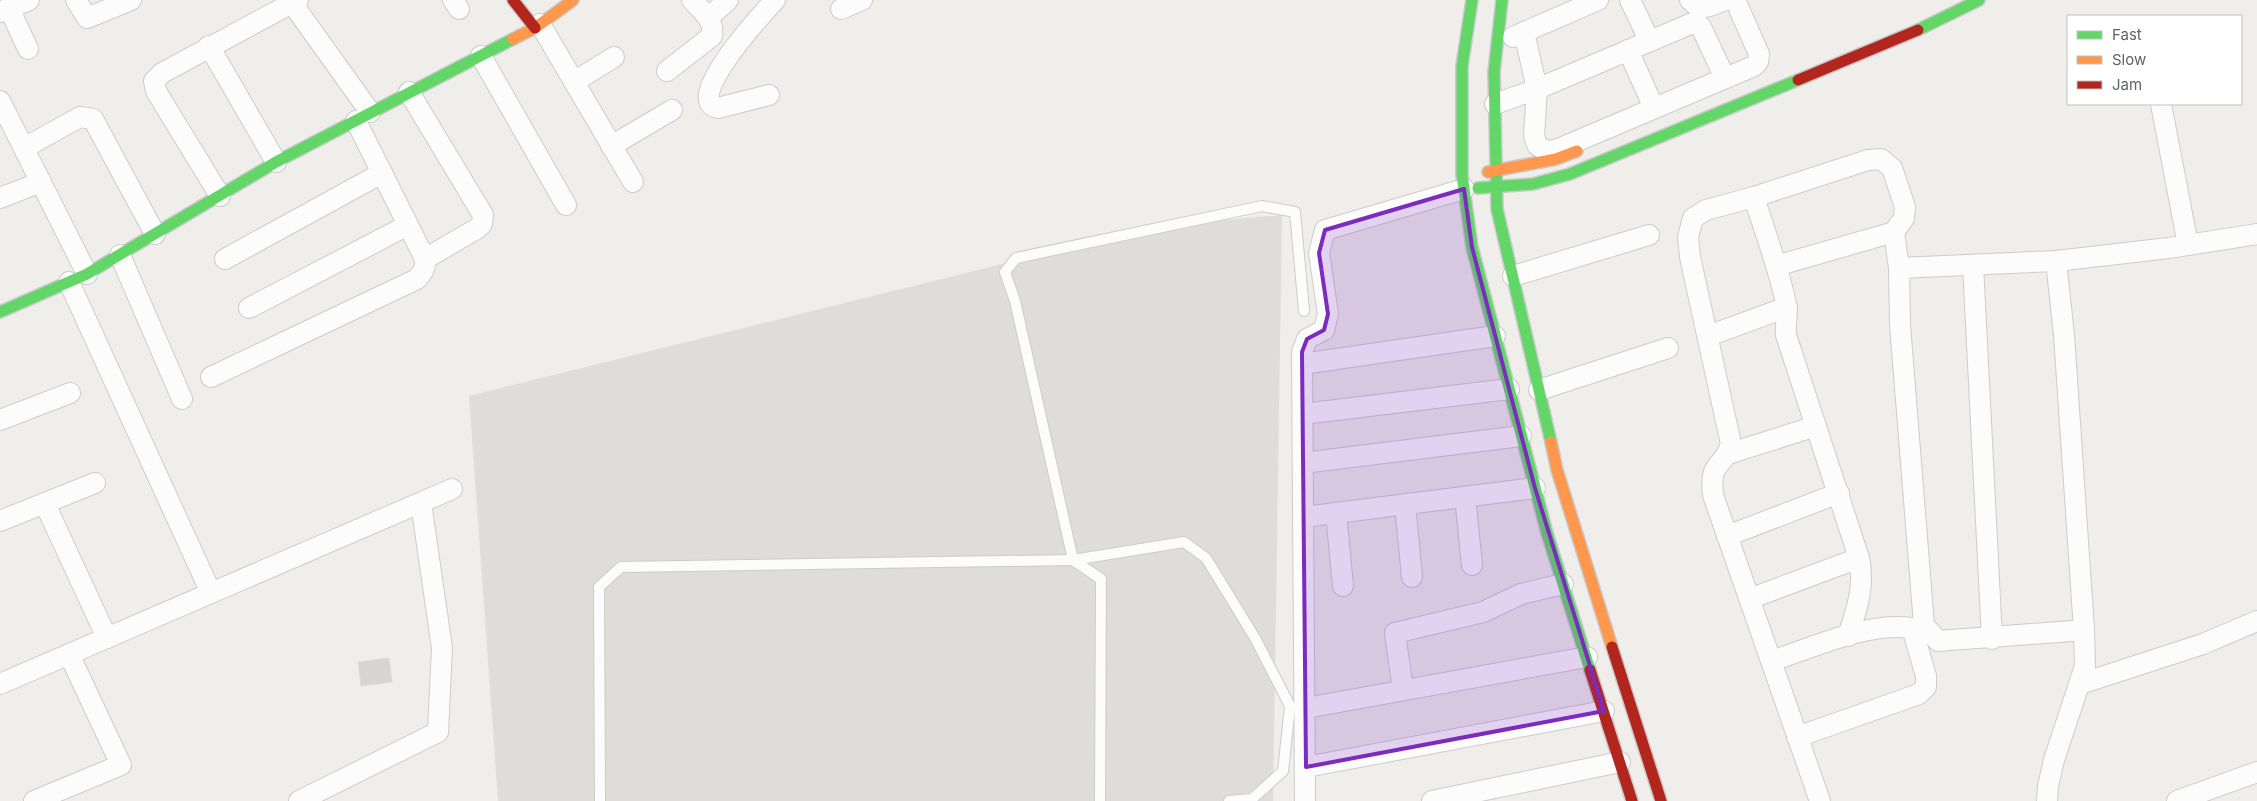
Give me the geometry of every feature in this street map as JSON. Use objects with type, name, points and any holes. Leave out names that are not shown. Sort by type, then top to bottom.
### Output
[{"type":"street","points":[[28,0],[4,10],[28,49]]},
{"type":"street","points":[[76,0],[87,18],[131,0]]},
{"type":"street","points":[[514,0],[541,19],[574,82],[632,182]]},
{"type":"street","points":[[0,312],[78,278],[276,162],[481,56],[573,0]]},
{"type":"street","points":[[667,71],[712,36],[714,29],[708,18],[692,0]]},
{"type":"street","points":[[708,18],[728,0]]},
{"type":"street","points":[[769,95],[718,108],[711,104],[708,96],[711,81],[722,65],[776,0]]},
{"type":"street","points":[[841,9],[862,0]]},
{"type":"street","points":[[1472,0],[1462,66],[1472,247],[1535,488],[1563,584],[1632,801]]},
{"type":"street","points":[[1502,0],[1494,72],[1497,209],[1558,470],[1661,801]]},
{"type":"street","points":[[1497,44],[1598,0]]},
{"type":"street","points":[[1630,0],[1649,40]]},
{"type":"street","points":[[1690,0],[1702,9],[1725,0]]},
{"type":"street","points":[[1524,32],[1537,89],[1534,136],[1537,146],[1546,152],[1556,150],[1754,66],[1758,62],[1759,54],[1736,2],[1733,0]]},
{"type":"street","points":[[1469,178],[1496,186],[1533,184],[1570,174],[1939,21],[1979,0]]},
{"type":"street","points":[[211,377],[418,279],[426,267],[425,259],[382,173],[363,116],[295,2],[209,46],[162,73],[154,81],[156,92],[220,196]]},
{"type":"street","points":[[1495,104],[1537,89],[1695,22],[1701,27],[1725,78]]},
{"type":"street","points":[[209,46],[276,162]]},
{"type":"street","points":[[1628,50],[1654,108]]},
{"type":"street","points":[[481,56],[566,205]]},
{"type":"street","points":[[574,82],[614,57]]},
{"type":"street","points":[[409,92],[483,215],[482,224],[478,228],[425,259]]},
{"type":"street","points":[[0,101],[41,182],[78,278],[211,593]]},
{"type":"street","points":[[2161,105],[2188,245]]},
{"type":"street","points":[[611,146],[672,110]]},
{"type":"street","points":[[24,148],[80,117],[93,119],[155,234]]},
{"type":"street","points":[[1306,801],[1302,352],[1307,339],[1324,330],[1328,314],[1319,253],[1325,230],[1469,178],[1556,159],[1612,139]]},
{"type":"street","points":[[1728,454],[1731,444],[1690,256],[1688,237],[1693,218],[1706,210],[1754,197],[1868,160],[1881,159],[1892,168],[1904,207],[1904,218],[1894,232],[1776,266]]},
{"type":"street","points":[[224,259],[382,173]]},
{"type":"street","points":[[0,198],[41,182]]},
{"type":"street","points":[[1754,197],[1787,307],[1784,321],[1786,335],[1859,558],[1862,574],[1860,599],[1848,636]]},
{"type":"street","points":[[248,308],[408,225]]},
{"type":"street","points":[[1797,737],[1919,694],[1926,687],[1918,626],[1900,324],[1899,268],[1894,232]]},
{"type":"street","points":[[1899,268],[2056,261],[2188,245],[2257,234]]},
{"type":"street","points":[[1512,276],[1650,235]]},
{"type":"street","points":[[120,255],[182,399]]},
{"type":"street","points":[[2048,801],[2048,786],[2054,760],[2085,666],[2064,335],[2056,261]]},
{"type":"street","points":[[1973,265],[1992,639]]},
{"type":"street","points":[[1708,336],[1787,307]]},
{"type":"street","points":[[1302,364],[1495,336]]},
{"type":"street","points":[[1539,390],[1668,348]]},
{"type":"street","points":[[1303,414],[1509,389]]},
{"type":"street","points":[[0,420],[70,393]]},
{"type":"street","points":[[1816,426],[1728,454],[1714,468],[1711,480],[1713,495],[1820,801]]},
{"type":"street","points":[[1303,463],[1522,436]]},
{"type":"street","points":[[0,521],[95,483]]},
{"type":"street","points":[[1304,517],[1535,488]]},
{"type":"street","points":[[0,684],[452,489]]},
{"type":"street","points":[[1727,536],[1839,493]]},
{"type":"street","points":[[1465,497],[1472,565]]},
{"type":"street","points":[[299,801],[438,732],[442,648],[420,503]]},
{"type":"street","points":[[46,504],[108,638]]},
{"type":"street","points":[[1405,504],[1412,578]]},
{"type":"street","points":[[1336,513],[1343,586]]},
{"type":"street","points":[[1749,599],[1859,558]]},
{"type":"street","points":[[1403,690],[1395,633],[1483,612],[1521,594],[1563,584]]},
{"type":"street","points":[[2080,684],[2203,644],[2257,621]]},
{"type":"street","points":[[1771,661],[1872,628],[1886,626],[1918,626],[1938,641],[1992,639],[2084,630]]},
{"type":"street","points":[[34,801],[121,765],[69,654]]},
{"type":"street","points":[[1306,708],[1587,657]]},
{"type":"street","points":[[1306,767],[1604,710]]},
{"type":"street","points":[[1432,801],[1620,762]]},
{"type":"street","points":[[2177,801],[2257,772]]},
{"type":"lane","points":[[1100,801],[1101,579],[1073,560],[1015,301],[1005,272],[1016,258],[1262,206],[1295,212],[1304,311]]},
{"type":"lane","points":[[600,801],[600,587],[621,567],[1073,560],[1184,542],[1206,558],[1255,638],[1290,706],[1284,770],[1252,799],[1229,801]]},
{"type":"highlighted area","points":[[1464,189],[1472,247],[1535,488],[1604,711],[1306,767],[1302,352],[1307,339],[1324,330],[1328,314],[1319,253],[1325,230]]},
{"type":"shaded area","points":[[1282,215],[1273,801],[498,801],[469,396],[1155,226]]},
{"type":"building","points":[[389,658],[392,682],[361,686],[358,662]]},
{"type":"traffic: fast","points":[[1472,0],[1462,66],[1462,175],[1472,247],[1547,533],[1590,670]]},
{"type":"traffic: fast","points":[[1502,0],[1494,72],[1497,209],[1551,442]]},
{"type":"traffic: fast","points":[[1918,30],[1979,0]]},
{"type":"traffic: fast","points":[[0,312],[87,274],[276,162],[513,39]]},
{"type":"traffic: fast","points":[[1478,188],[1533,184],[1570,174],[1798,80]]},
{"type":"traffic: slow","points":[[513,39],[535,28],[573,0]]},
{"type":"traffic: slow","points":[[1488,172],[1556,159],[1577,151]]},
{"type":"traffic: slow","points":[[1551,442],[1557,470],[1612,647]]},
{"type":"traffic: jam","points":[[513,0],[535,28]]},
{"type":"traffic: jam","points":[[1798,80],[1918,30]]},
{"type":"traffic: jam","points":[[1612,647],[1661,801]]},
{"type":"traffic: jam","points":[[1590,670],[1632,801]]}]
